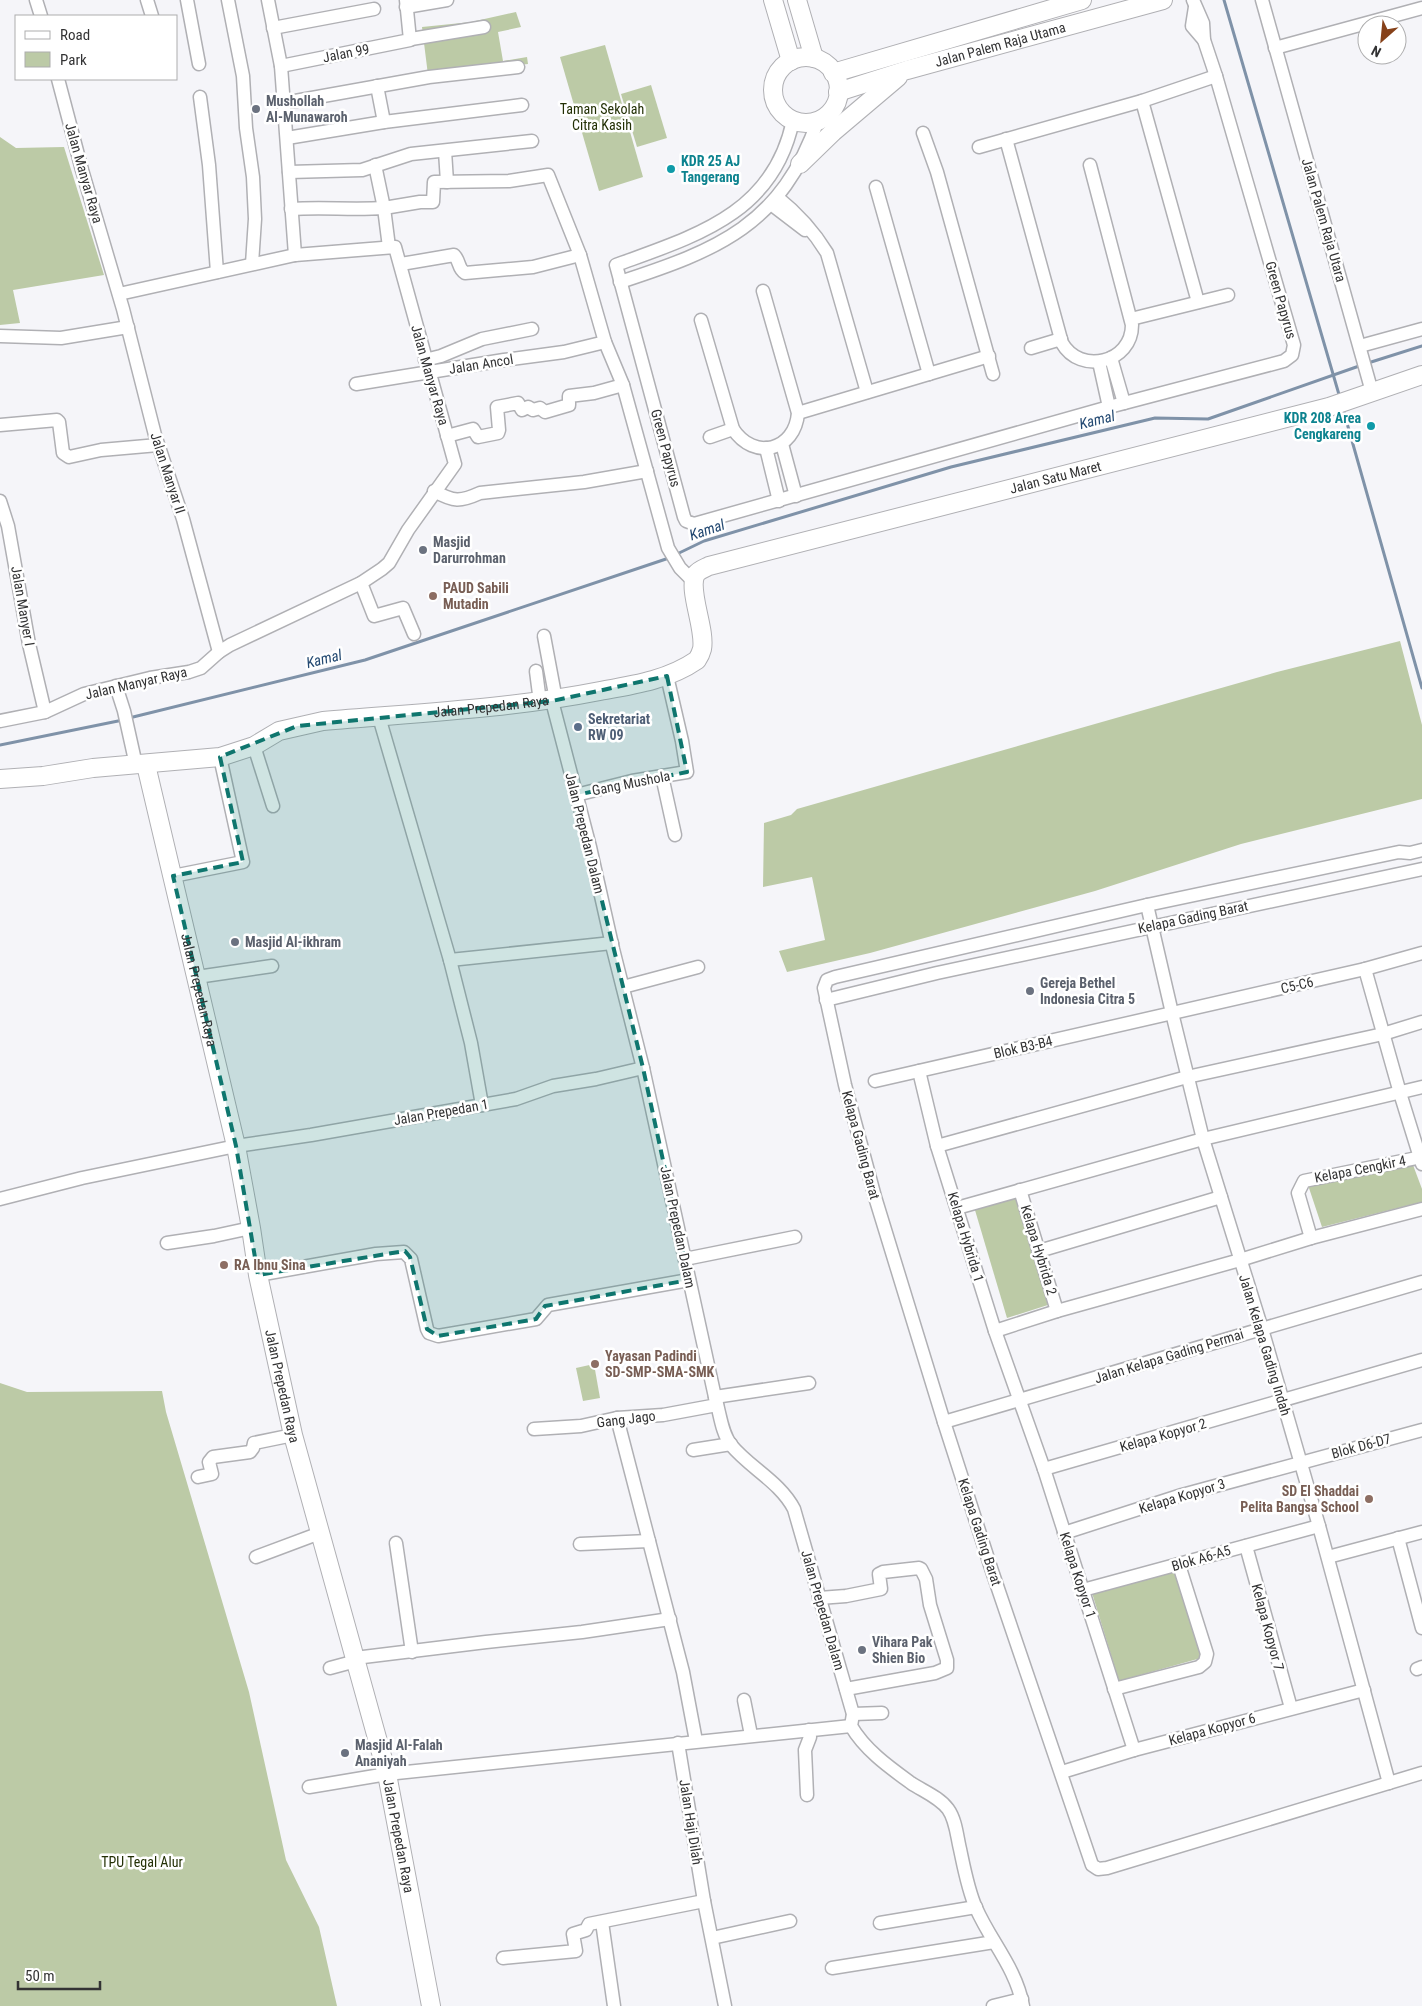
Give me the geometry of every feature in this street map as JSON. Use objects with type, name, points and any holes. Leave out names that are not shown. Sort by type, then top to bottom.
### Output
[{"type":"street","points":[[36,0],[41,15]]},
{"type":"street","points":[[147,0],[152,15]]},
{"type":"street","points":[[187,0],[199,64]]},
{"type":"street","points":[[228,0],[243,76],[253,177],[255,219],[252,264]]},
{"type":"street","points":[[268,0],[281,66],[295,255]]},
{"type":"street","points":[[411,39],[406,4],[447,0]]},
{"type":"street","points":[[773,0],[791,61]]},
{"type":"street","points":[[797,0],[814,58]]},
{"type":"street","name":"Jalan Palem Raja Utama","points":[[833,73],[1082,0]]},
{"type":"street","name":"Jalan Palem Raja Utama","points":[[838,92],[907,70],[1162,0]]},
{"type":"street","name":"Jalan Palem Raja Utara","points":[[1262,0],[1371,387]]},
{"type":"street","name":"Green Papyrus","points":[[620,282],[685,519],[690,523],[699,524],[1109,407],[1284,361],[1292,355],[1294,345],[1204,40],[1203,22],[1194,4]]},
{"type":"street","points":[[1275,48],[1422,8]]},
{"type":"street","points":[[273,28],[374,9]]},
{"type":"street","name":"Jalan 99","points":[[281,66],[411,39],[484,27]]},
{"type":"street","points":[[802,57],[814,58],[825,64],[833,73],[837,82],[838,92],[833,107],[828,114],[818,120],[805,122],[793,120],[780,110],[776,103],[773,91],[776,75],[784,65],[791,61],[802,57]]},
{"type":"street","points":[[284,103],[458,73],[518,67]]},
{"type":"street","points":[[793,120],[790,136],[782,158],[766,182],[742,206],[720,222],[693,236],[616,265],[620,282],[701,253],[732,236],[774,200],[800,164],[833,132],[907,70]]},
{"type":"street","points":[[979,147],[1142,101],[1216,76]]},
{"type":"street","name":"Jalan Manyar Raya","points":[[58,80],[82,170],[119,294]]},
{"type":"street","points":[[377,86],[384,122]]},
{"type":"street","points":[[200,97],[209,165],[217,272]]},
{"type":"street","points":[[1142,101],[1198,302]]},
{"type":"street","points":[[287,138],[384,122],[522,105]]},
{"type":"street","points":[[800,164],[818,120]]},
{"type":"street","points":[[923,133],[937,172],[993,374]]},
{"type":"street","points":[[1006,140],[1061,339],[1064,346],[1074,356],[1087,361],[1105,360],[1121,352],[1129,342],[1132,331],[1131,319],[1090,165]]},
{"type":"street","points":[[289,172],[362,170],[411,154],[532,141]]},
{"type":"street","points":[[445,151],[447,182]]},
{"type":"street","points":[[119,294],[295,255],[389,247],[384,208],[375,165]]},
{"type":"street","points":[[291,209],[352,210],[433,202],[434,182],[509,181],[548,175],[580,255],[605,342],[623,385],[668,548],[680,568],[694,581]]},
{"type":"street","points":[[876,187],[929,374]]},
{"type":"street","points":[[774,200],[798,213],[827,253],[867,392]]},
{"type":"street","name":"Jalan Manyar Raya","points":[[0,721],[44,712],[84,694],[189,672],[206,664],[219,652],[361,583],[389,563],[434,491],[455,464],[401,264],[396,248],[389,247]]},
{"type":"street","points":[[401,264],[454,255],[458,259],[460,269],[465,273],[533,267],[580,255]]},
{"type":"street","points":[[701,320],[733,429],[738,437],[756,448],[766,448],[782,444],[794,430],[798,413],[763,291]]},
{"type":"street","name":"Jalan Manyar II","points":[[119,294],[158,445],[183,519],[219,652]]},
{"type":"street","points":[[1131,319],[1228,295]]},
{"type":"street","points":[[0,336],[61,338],[128,327]]},
{"type":"street","points":[[427,366],[441,356],[482,339],[532,329]]},
{"type":"street","points":[[1360,346],[1422,329]]},
{"type":"street","points":[[1031,348],[1061,339]]},
{"type":"street","name":"Jalan Ancol","points":[[356,384],[427,366],[564,352],[605,342]]},
{"type":"street","points":[[798,413],[989,356]]},
{"type":"street","points":[[1105,360],[1124,403]]},
{"type":"street","points":[[1105,360],[1109,407]]},
{"type":"street","name":"Jalan Satu Maret","points":[[694,581],[697,573],[709,566],[1329,407],[1350,400],[1371,387],[1422,375]]},
{"type":"street","points":[[447,436],[473,429],[479,437],[498,433],[497,407],[518,403],[522,410],[528,407],[533,410],[540,408],[545,412],[569,405],[569,396],[594,393],[623,385]]},
{"type":"street","points":[[0,425],[57,420],[59,422],[64,453],[69,457],[101,450],[158,445]]},
{"type":"street","points":[[710,437],[733,429]]},
{"type":"street","points":[[782,444],[796,496]]},
{"type":"street","points":[[766,448],[779,501]]},
{"type":"street","points":[[434,491],[453,499],[464,500],[480,493],[584,482],[647,471]]},
{"type":"street","name":"Jalan Manyer I","points":[[0,501],[8,526],[29,644],[44,712]]},
{"type":"street","name":"Jalan Prepedan Raya","points":[[0,779],[43,776],[93,768],[220,758],[254,746],[279,731],[297,726],[549,701],[667,676],[697,660],[702,648],[702,630],[694,591],[694,581]]},
{"type":"street","points":[[361,583],[374,616],[403,608],[414,634]]},
{"type":"street","points":[[544,636],[549,701]]},
{"type":"street","points":[[536,672],[549,701]]},
{"type":"street","name":"Gang Mushola","points":[[576,795],[632,781],[687,772],[667,676]]},
{"type":"street","points":[[116,686],[131,740],[141,765]]},
{"type":"street","name":"Jalan Prepedan Dalam","points":[[549,701],[576,795],[643,1068],[723,1429],[731,1444],[792,1504],[846,1689],[852,1720],[865,1745],[949,1810],[955,1826],[962,1863],[976,1907],[994,1942],[1008,1961],[1023,2003]]},
{"type":"street","points":[[379,717],[450,960],[471,1043],[482,1104]]},
{"type":"street","points":[[254,746],[273,806]]},
{"type":"street","points":[[173,876],[244,862],[220,758]]},
{"type":"street","name":"Jalan Prepedan Raya","points":[[141,765],[173,876],[236,1146],[258,1275],[293,1435],[387,1774],[431,2006]]},
{"type":"street","points":[[662,776],[675,835]]},
{"type":"street","points":[[1399,852],[1407,845],[1422,841]]},
{"type":"street","points":[[826,1000],[824,984],[827,980],[835,977],[1147,905],[1399,852],[1410,853],[1422,850]]},
{"type":"street","name":"Kelapa Gading Barat","points":[[1389,1783],[1107,1868],[1098,1869],[1094,1867],[1090,1861],[1062,1772],[944,1422],[875,1196],[845,1085],[826,1000],[937,973],[1153,925],[1422,869]]},
{"type":"street","name":"Jalan Kelapa Gading Indah","points":[[1147,905],[1203,1139],[1262,1329],[1328,1557],[1389,1783]]},
{"type":"street","points":[[450,960],[612,943]]},
{"type":"street","name":"C5-C6","points":[[1172,1013],[1365,970],[1422,953]]},
{"type":"street","points":[[196,977],[272,966]]},
{"type":"street","points":[[623,987],[698,967]]},
{"type":"street","points":[[1365,970],[1421,1159]]},
{"type":"street","name":"Blok B3-B4","points":[[875,1081],[1172,1013]]},
{"type":"street","points":[[937,1146],[1187,1077],[1383,1034],[1422,1022]]},
{"type":"street","name":"Jalan Prepedan 1","points":[[0,1198],[82,1178],[236,1146],[311,1135],[516,1099],[553,1086],[596,1079],[643,1068]]},
{"type":"street","name":"Kelapa Hybrida 1","points":[[919,1071],[937,1146],[1018,1401]]},
{"type":"street","points":[[957,1208],[1203,1139],[1422,1087]]},
{"type":"street","name":"Kelapa Cengkir 4","points":[[1311,1238],[1298,1193],[1304,1180],[1421,1159]]},
{"type":"street","name":"Kelapa Hybrida 2","points":[[1020,1190],[1058,1311]]},
{"type":"street","points":[[1039,1250],[1221,1197]]},
{"type":"street","points":[[995,1331],[1311,1238],[1422,1209]]},
{"type":"street","points":[[167,1243],[251,1228]]},
{"type":"street","points":[[685,1259],[795,1237]]},
{"type":"street","points":[[258,1275],[376,1254],[404,1252],[410,1257],[429,1333],[438,1336],[536,1319],[548,1305],[689,1280]]},
{"type":"street","name":"Jalan Kelapa Gading Permai","points":[[944,1422],[1422,1282]]},
{"type":"street","name":"Kelapa Kopyor 2","points":[[1044,1469],[1422,1360]]},
{"type":"street","name":"Gang Jago","points":[[534,1429],[581,1426],[618,1418],[663,1415],[716,1401],[809,1383]]},
{"type":"street","name":"Kelapa Kopyor 1","points":[[1018,1401],[1044,1469],[1134,1750]]},
{"type":"street","points":[[618,1418],[683,1672],[696,1741]]},
{"type":"street","name":"Blok D6-D7","points":[[1300,1462],[1422,1430]]},
{"type":"street","points":[[198,1477],[212,1474],[209,1462],[213,1457],[250,1452],[254,1443],[293,1435]]},
{"type":"street","points":[[693,1450],[731,1444]]},
{"type":"street","name":"Kelapa Kopyor 3","points":[[1064,1533],[1182,1495],[1300,1462]]},
{"type":"street","name":"Blok A6-A5","points":[[1083,1590],[1319,1526]]},
{"type":"street","points":[[1328,1557],[1422,1532]]},
{"type":"street","points":[[256,1557],[320,1533]]},
{"type":"street","points":[[1398,1538],[1418,1597],[1422,1628]]},
{"type":"street","points":[[580,1544],[648,1541]]},
{"type":"street","points":[[396,1543],[412,1652]]},
{"type":"street","name":"Kelapa Kopyor 7","points":[[1246,1546],[1291,1708]]},
{"type":"street","points":[[1114,1689],[1199,1667],[1205,1662],[1206,1654],[1179,1565]]},
{"type":"street","points":[[819,1598],[846,1596],[881,1588],[879,1574],[882,1572],[919,1568],[926,1579],[930,1605],[943,1645],[948,1664],[947,1668],[936,1673],[846,1689]]},
{"type":"street","points":[[330,1668],[356,1660],[670,1619]]},
{"type":"street","name":"Kelapa Kopyor 6","points":[[1062,1772],[1134,1750],[1364,1690]]},
{"type":"street","points":[[744,1700],[751,1736]]},
{"type":"street","points":[[309,1787],[387,1774],[809,1730],[882,1713]]},
{"type":"street","points":[[807,1795],[805,1750],[810,1737],[809,1730]]},
{"type":"street","name":"Jalan Haji Dilah","points":[[678,1743],[704,1902]]},
{"type":"street","points":[[1389,1783],[1422,1773]]},
{"type":"street","points":[[503,1958],[576,1951],[573,1934],[586,1930],[589,1924],[704,1902],[725,2006]]},
{"type":"street","points":[[880,1924],[976,1907]]},
{"type":"street","points":[[712,1938],[790,1921]]},
{"type":"street","points":[[602,1922],[614,2006]]},
{"type":"street","points":[[832,1968],[994,1942]]},
{"type":"street","points":[[993,2006],[1023,2003]]},
{"type":"highlighted area","points":[[667,676],[687,772],[576,795],[643,1068],[689,1280],[545,1306],[536,1319],[438,1336],[427,1329],[410,1257],[405,1251],[258,1275],[236,1146],[173,876],[243,862],[220,757],[297,726],[552,701]]},
{"type":"green space","points":[[516,12],[521,27],[498,32],[503,61],[527,57],[528,64],[428,75],[422,27],[471,22]]},
{"type":"green space","name":"Taman Sekolah Citra Kasih","points":[[605,45],[643,177],[599,191],[560,57]]},
{"type":"green space","points":[[651,85],[667,138],[637,147],[621,94]]},
{"type":"green space","points":[[0,137],[16,148],[64,147],[104,275],[13,290],[20,323],[0,325]]},
{"type":"green space","points":[[1400,641],[1422,725],[1422,799],[1241,844],[1095,891],[870,953],[787,972],[779,951],[825,940],[812,877],[763,887],[764,823],[791,815],[797,809],[1277,672]]},
{"type":"green space","points":[[1410,1157],[1422,1189],[1422,1202],[1322,1227],[1308,1185]]},
{"type":"green space","points":[[1014,1186],[1051,1304],[1007,1318],[972,1200]]},
{"type":"green space","points":[[594,1364],[600,1398],[583,1401],[576,1368]]},
{"type":"green space","name":"TPU Tegal Alur","points":[[0,1383],[27,1392],[162,1391],[166,1412],[249,1692],[286,1860],[319,1927],[337,2006],[0,2006]]},
{"type":"green space","points":[[1175,1570],[1201,1658],[1119,1681],[1092,1593]]},
{"type":"waterway","points":[[1224,0],[1340,398]]},
{"type":"waterway","name":"Kamal","points":[[1368,363],[1422,346]]},
{"type":"waterway","name":"Kamal","points":[[677,554],[704,541],[951,467],[1155,418],[1208,419],[1362,365]]},
{"type":"waterway","points":[[1343,409],[1422,688]]},
{"type":"waterway","name":"Kamal","points":[[129,718],[365,660],[669,558]]},
{"type":"waterway","name":"Kamal","points":[[0,745],[123,720]]},
{"type":"place","name":"Mushollah Al-Munawaroh","points":[[256,109]]},
{"type":"place","name":"KDR 25 AJ Tangerang","points":[[671,169]]},
{"type":"place","name":"KDR 208 Area Cengkareng","points":[[1371,426]]},
{"type":"place","name":"Masjid Darurrohman","points":[[423,550]]},
{"type":"place","name":"PAUD Sabili Mutadin","points":[[433,596]]},
{"type":"place","name":"Sekretariat RW 09","points":[[578,727]]},
{"type":"place","name":"Masjid Al-ikhram","points":[[235,942]]},
{"type":"place","name":"Gereja Bethel Indonesia Citra 5","points":[[1030,991]]},
{"type":"place","name":"RA Ibnu Sina","points":[[224,1265]]},
{"type":"place","name":"Yayasan Padindi SD-SMP-SMA-SMK","points":[[595,1364]]},
{"type":"place","name":"SD El Shaddai Pelita Bangsa School","points":[[1369,1499]]},
{"type":"place","name":"Vihara Pak Shien Bio","points":[[862,1650]]},
{"type":"place","name":"Masjid Al-Falah Ananiyah","points":[[345,1753]]}]
